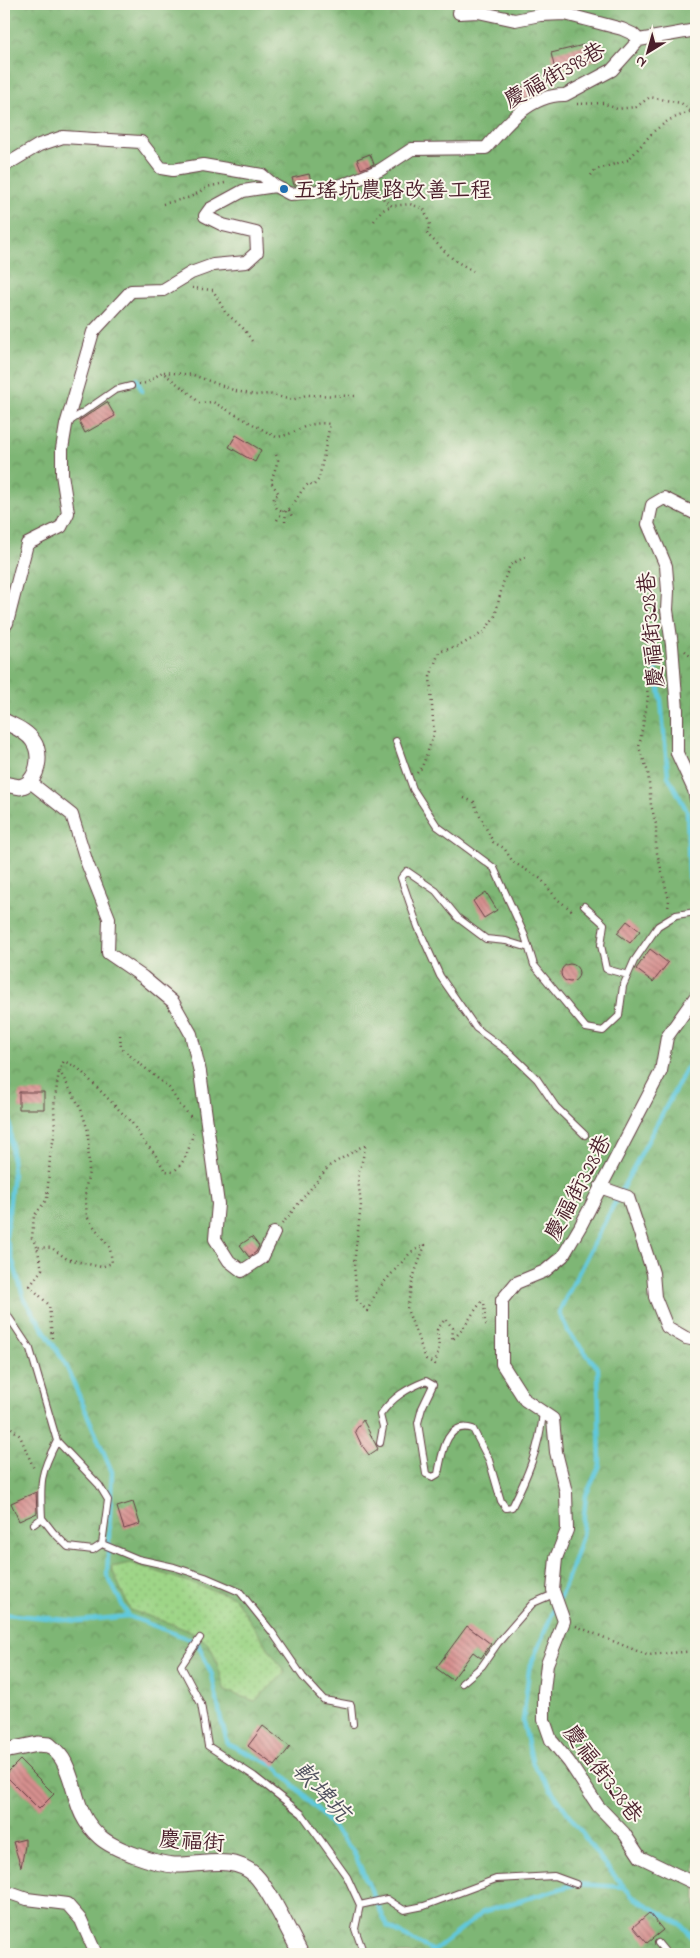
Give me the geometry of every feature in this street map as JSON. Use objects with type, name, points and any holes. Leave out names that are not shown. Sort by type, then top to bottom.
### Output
[{"type":"street","points":[[461,4],[459,12],[478,12],[515,20],[540,15],[565,14],[622,29],[633,34],[639,40],[696,30]]},
{"type":"street","name":"慶福街398巷","points":[[4,627],[7,623],[27,544],[61,527],[68,513],[62,474],[62,449],[66,424],[93,332],[132,291],[163,290],[191,273],[214,265],[246,262],[257,252],[256,233],[223,225],[206,216],[210,208],[243,191],[275,186],[290,194],[320,191],[380,170],[412,149],[486,148],[509,121],[538,100],[565,94],[612,70],[639,40]]},
{"type":"street","points":[[4,166],[38,145],[63,137],[141,142],[161,168],[173,170],[203,164],[262,174],[275,186]]},
{"type":"street","name":"慶福街328巷","points":[[696,514],[664,498],[652,505],[648,524],[666,566],[668,591],[666,610],[672,645],[677,710],[677,753],[696,800]]},
{"type":"street","points":[[4,721],[32,739],[37,749],[38,763],[30,782],[20,787],[4,784]]},
{"type":"street","points":[[30,782],[72,815],[87,863],[109,918],[108,953],[173,1002],[191,1034],[201,1081],[218,1204],[215,1239],[229,1261],[242,1271],[262,1258],[274,1233]]},
{"type":"street","name":"慶福街328巷","points":[[696,996],[667,1037],[661,1071],[606,1189],[562,1256],[546,1271],[516,1283],[502,1300],[501,1342],[502,1364],[525,1400],[553,1419],[556,1452],[566,1492],[567,1530],[556,1558],[553,1590],[562,1616],[547,1664],[544,1691],[544,1720],[551,1740],[569,1762],[598,1806],[624,1833],[640,1857],[696,1884]]},
{"type":"street","points":[[606,1189],[628,1196],[653,1273],[655,1297],[667,1328],[686,1338],[696,1340]]},
{"type":"street","name":"慶福街","points":[[4,1751],[38,1744],[49,1745],[64,1762],[81,1814],[100,1838],[136,1856],[173,1865],[210,1862],[230,1863],[244,1867],[256,1876],[267,1892],[301,1954]]},
{"type":"street","points":[[4,1891],[28,1899],[67,1904],[81,1920],[96,1954]]},
{"type":"lane","points":[[66,424],[115,390],[131,386]]},
{"type":"lane","points":[[396,740],[410,782],[437,826],[494,868],[525,936],[534,965],[586,1028],[603,1031],[619,1016],[623,986],[644,944],[658,926],[676,915],[696,912]]},
{"type":"lane","points":[[529,948],[506,940],[486,939],[458,918],[436,891],[407,871],[401,878],[418,927],[440,976],[476,1028],[510,1053],[537,1079],[556,1107],[585,1135]]},
{"type":"lane","points":[[584,906],[604,924],[601,945],[606,968],[628,975]]},
{"type":"lane","points":[[4,1310],[30,1349],[57,1440],[98,1485],[108,1500],[102,1544],[93,1550],[68,1546],[42,1518],[40,1484],[46,1462],[57,1440]]},
{"type":"lane","points":[[380,1443],[383,1427],[380,1415],[392,1400],[426,1381],[433,1386],[422,1408],[418,1423],[426,1474],[433,1477],[438,1474],[447,1438],[454,1430],[466,1426],[473,1429],[494,1472],[501,1501],[506,1508],[512,1507],[534,1460],[540,1441],[543,1412]]},
{"type":"lane","points":[[34,1524],[42,1518]]},
{"type":"lane","points":[[102,1544],[138,1559],[174,1567],[205,1577],[240,1592],[272,1632],[303,1677],[324,1700],[352,1705],[353,1724]]},
{"type":"lane","points":[[462,1683],[482,1666],[498,1643],[533,1603],[554,1594]]},
{"type":"lane","points":[[200,1638],[180,1666],[200,1704],[208,1746],[254,1776],[302,1814],[347,1877],[360,1905],[355,1929],[364,1954]]},
{"type":"lane","points":[[360,1905],[386,1899],[404,1910],[424,1906],[496,1879],[554,1876],[576,1884]]},
{"type":"lane","points":[[658,1943],[667,1954]]},
{"type":"path","points":[[565,94],[572,104],[603,103],[617,109],[636,107],[650,97],[681,102],[692,110],[668,120],[654,131],[628,160],[595,170],[589,178]]},
{"type":"path","points":[[367,175],[378,186],[384,200],[392,206]]},
{"type":"path","points":[[163,204],[191,197],[207,187],[225,183]]},
{"type":"path","points":[[374,221],[381,211],[392,206],[410,204],[424,209],[430,225],[427,234],[454,260],[473,271]]},
{"type":"path","points":[[163,290],[193,288],[213,290],[225,312],[244,329],[252,341]]},
{"type":"path","points":[[147,383],[162,372],[193,375],[236,391],[255,395],[269,394],[292,400],[306,394],[355,396]]},
{"type":"path","points":[[162,372],[194,396],[198,403],[213,402],[276,437],[288,436],[296,430],[311,424],[330,424],[319,479],[312,486],[310,483],[305,486],[291,508],[286,510],[277,520]]},
{"type":"path","points":[[274,451],[278,460],[271,482],[279,494],[274,496],[273,501],[277,509],[286,510],[292,519]]},
{"type":"path","points":[[285,522],[286,510]]},
{"type":"path","points":[[410,782],[422,767],[434,734],[430,677],[439,652],[458,646],[484,632],[495,616],[510,564],[525,557]]},
{"type":"path","points":[[644,661],[648,697],[639,747],[648,772],[651,805],[656,824],[656,849],[669,900],[667,920]]},
{"type":"path","points":[[464,798],[474,802],[493,842],[504,848],[513,862],[541,879],[557,899],[577,914]]},
{"type":"path","points":[[52,1338],[49,1305],[30,1286],[42,1269],[37,1247],[32,1238],[34,1216],[47,1199],[50,1157],[55,1132],[54,1106],[59,1070],[64,1061],[78,1068],[132,1124],[155,1154],[164,1171],[173,1172],[181,1166],[186,1157],[195,1126],[192,1117],[180,1106],[168,1088],[121,1048],[120,1035]]},
{"type":"path","points":[[37,1247],[52,1248],[67,1259],[101,1267],[112,1263],[110,1248],[87,1217],[85,1191],[89,1172],[88,1131],[81,1109],[59,1070]]},
{"type":"path","points":[[274,1233],[329,1166],[366,1144],[358,1179],[361,1205],[354,1264],[357,1300],[368,1312],[378,1289],[411,1252],[425,1245],[413,1278],[407,1309],[426,1359],[435,1364],[439,1347],[437,1330],[445,1319],[453,1328],[452,1340],[463,1330],[484,1299],[485,1323],[501,1342]]},
{"type":"path","points":[[4,1421],[20,1436],[40,1484]]},
{"type":"path","points":[[562,1616],[647,1655],[696,1651]]},
{"type":"green space","points":[[4,4],[696,4],[696,1954],[4,1954]]},
{"type":"green space","points":[[131,1563],[234,1597],[285,1673],[255,1701],[225,1691],[218,1666],[208,1644],[194,1634],[172,1624],[130,1610],[111,1567]]},
{"type":"building","points":[[596,42],[600,59],[555,70],[551,53]]},
{"type":"building","points":[[532,84],[535,93],[522,101],[518,88]]},
{"type":"building","points":[[370,154],[374,164],[361,169],[357,159]]},
{"type":"building","points":[[309,174],[312,184],[294,185],[292,178]]},
{"type":"building","points":[[107,402],[115,416],[85,433],[79,421]]},
{"type":"building","points":[[236,435],[261,450],[255,462],[229,447]]},
{"type":"building","points":[[486,892],[497,910],[484,918],[473,901]]},
{"type":"building","points":[[627,921],[640,931],[630,943],[617,933]]},
{"type":"building","points":[[650,949],[668,963],[653,982],[636,969]]},
{"type":"building","points":[[570,964],[576,967],[579,973],[576,979],[570,982],[564,979],[561,973],[564,967]]},
{"type":"building","points":[[19,1092],[44,1092],[44,1109],[19,1109]]},
{"type":"building","points":[[252,1237],[259,1246],[256,1252],[249,1257],[240,1245]]},
{"type":"building","points":[[363,1420],[378,1449],[369,1455],[355,1431]]},
{"type":"building","points":[[36,1492],[37,1513],[19,1521],[11,1503]]},
{"type":"building","points":[[133,1502],[140,1524],[124,1529],[117,1507]]},
{"type":"building","points":[[467,1626],[491,1644],[481,1658],[473,1652],[452,1680],[436,1668]]},
{"type":"building","points":[[263,1726],[290,1747],[275,1766],[248,1746]]},
{"type":"building","points":[[20,1760],[54,1794],[39,1809],[5,1775]]},
{"type":"building","points":[[25,1839],[25,1846],[21,1867],[13,1842]]},
{"type":"building","points":[[649,1913],[663,1930],[647,1943],[633,1927]]},
{"type":"waterway","points":[[137,379],[142,391]]},
{"type":"waterway","points":[[653,651],[661,701],[668,776],[687,811],[689,876],[696,908]]},
{"type":"waterway","points":[[559,1600],[582,1536],[586,1495],[600,1465],[598,1368],[569,1333],[559,1312],[609,1213],[696,1050]]},
{"type":"waterway","points":[[6,1061],[13,1173],[6,1238],[24,1299],[65,1363],[112,1472],[107,1575],[128,1616]]},
{"type":"waterway","points":[[555,1607],[529,1669],[523,1722],[533,1764],[601,1860],[633,1897],[682,1925],[696,1942]]},
{"type":"waterway","name":"軟埤坑","points":[[4,1614],[79,1621],[128,1616],[197,1642],[212,1675],[228,1744],[275,1766],[315,1807],[353,1851],[388,1927],[433,1951],[483,1912],[576,1884],[624,1887]]},
{"type":"place","name":"五瑤坑農路改善工程","points":[[284,189]]}]
